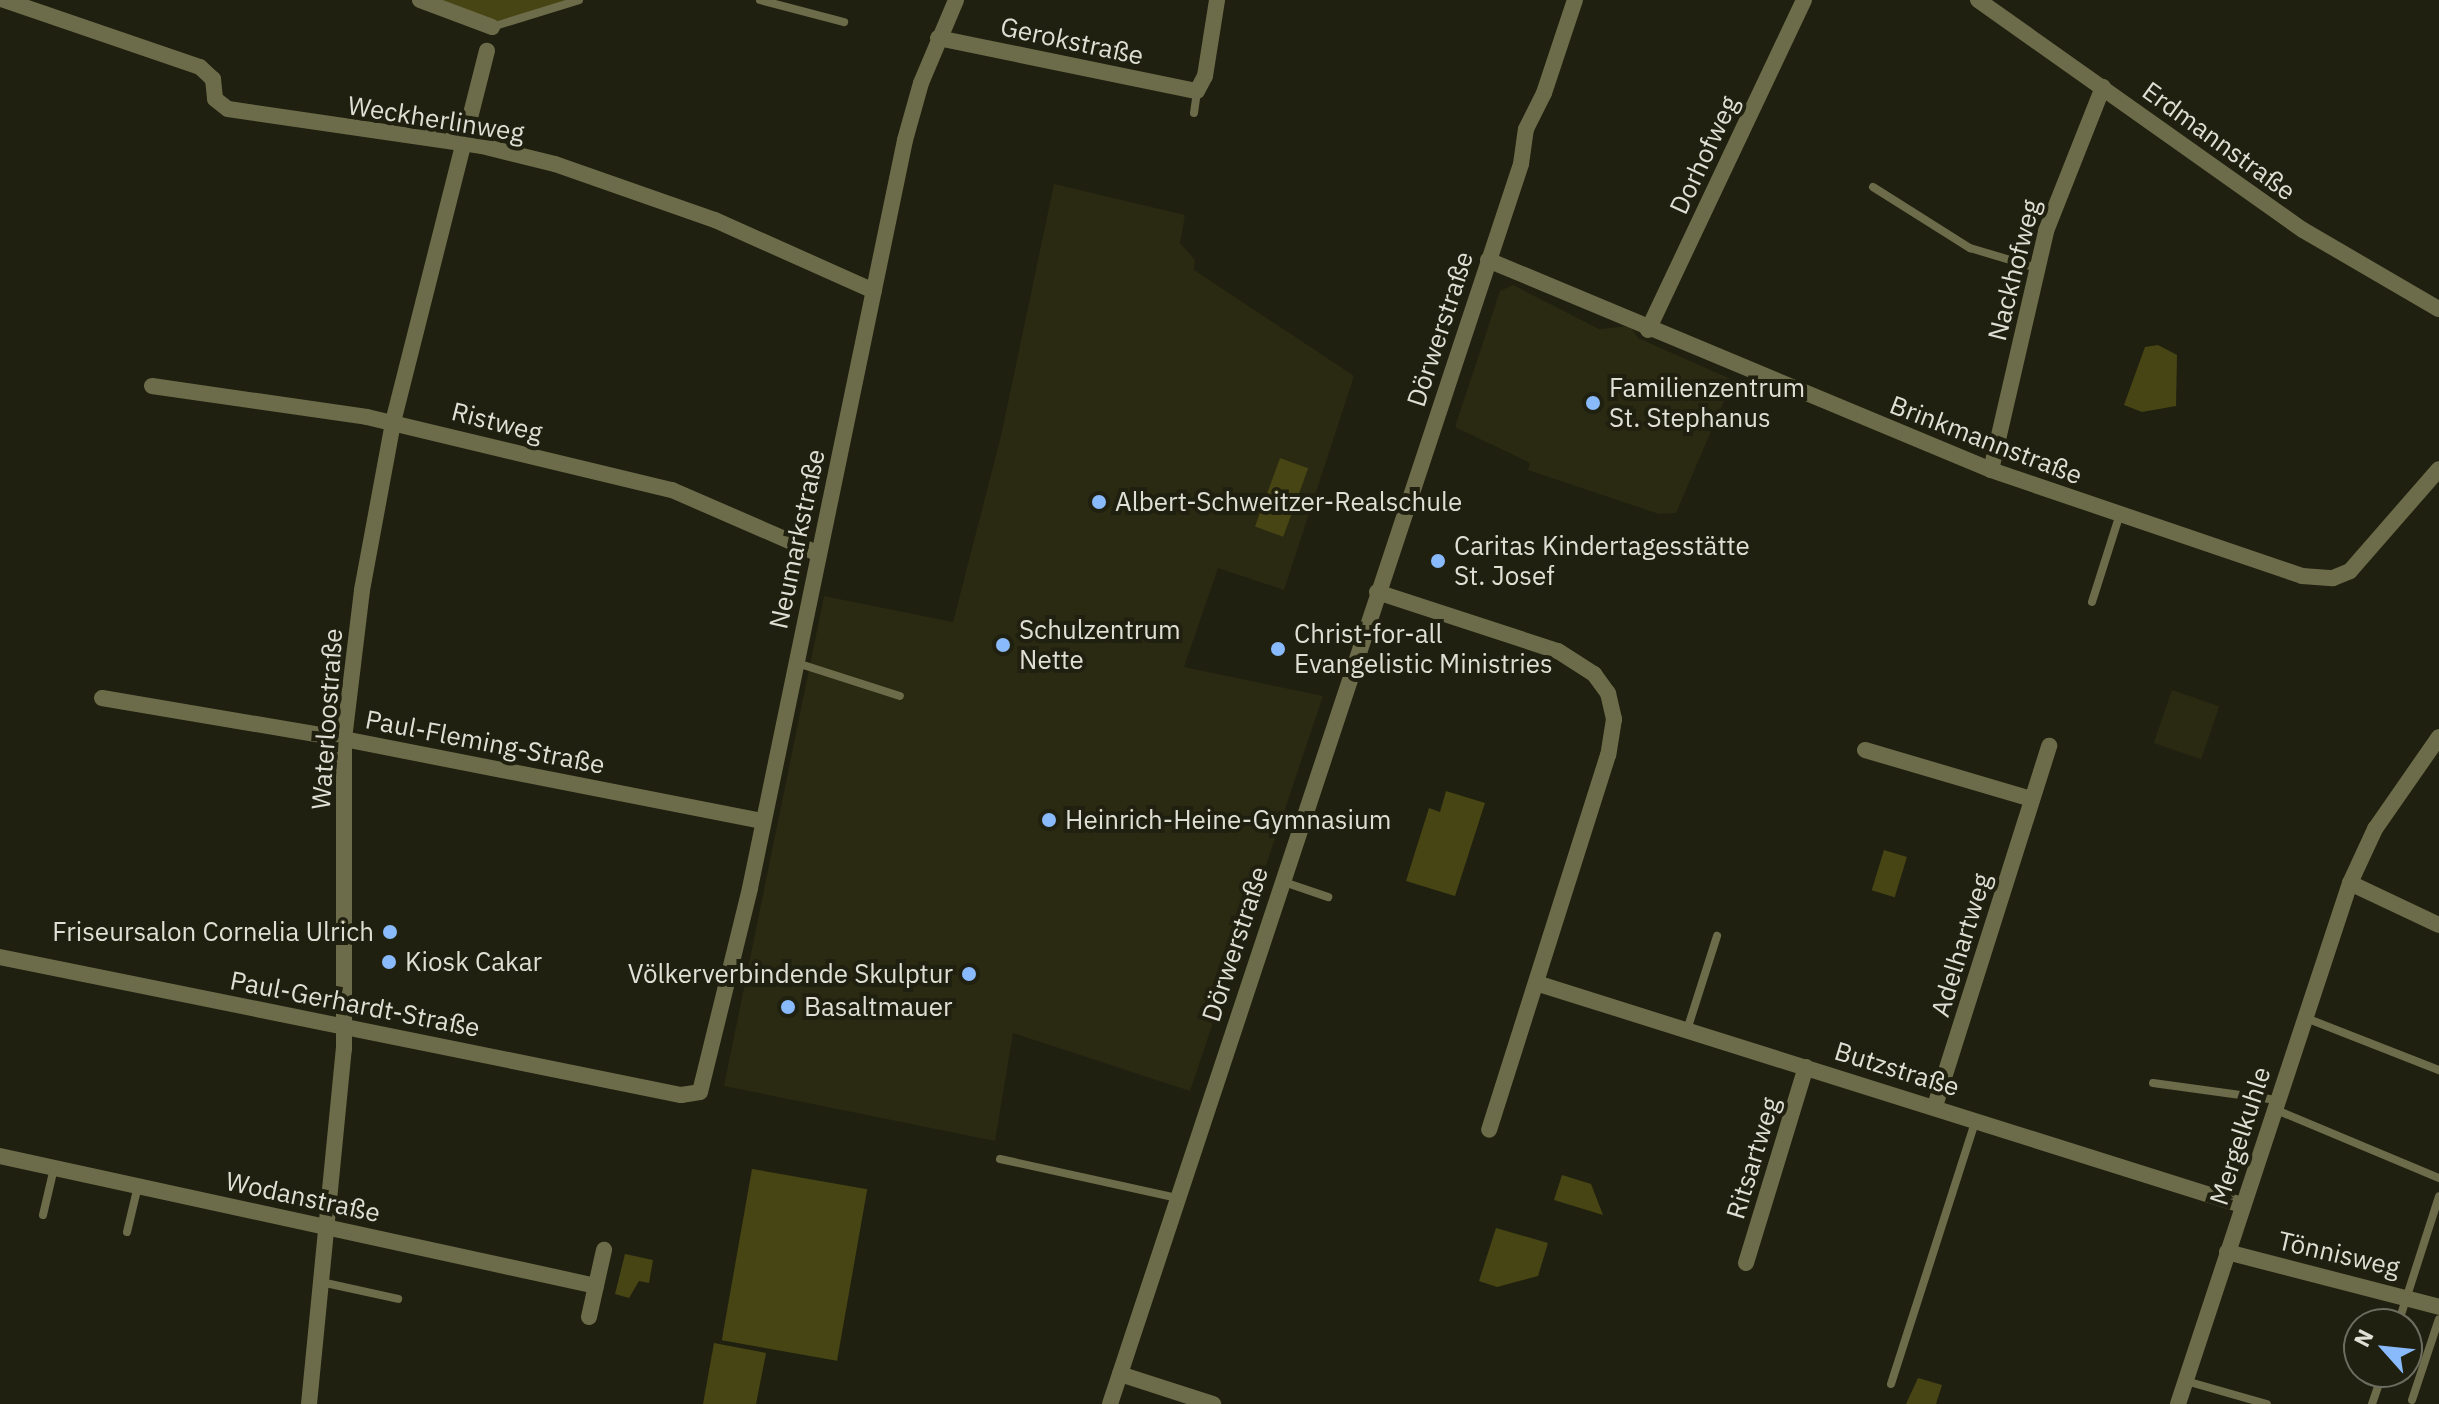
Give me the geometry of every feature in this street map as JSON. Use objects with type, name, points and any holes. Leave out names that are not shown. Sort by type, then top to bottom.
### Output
[{"type":"street","name":"Weckherlinweg","points":[[4,0],[200,67],[213,79],[215,99],[228,109],[466,145],[555,164],[644,193],[761,238],[874,291]]},
{"type":"street","points":[[420,0],[492,27]]},
{"type":"street","name":"Neumarkstraße","points":[[700,1092],[763,821],[905,140],[938,38],[956,0]]},
{"type":"street","points":[[1197,91],[1205,76],[1217,0]]},
{"type":"street","name":"Dörwerstraße","points":[[1110,1404],[1280,881],[1521,164],[1526,129],[1544,93],[1575,0]]},
{"type":"street","name":"Dorhofweg","points":[[1648,330],[1804,0]]},
{"type":"street","name":"Erdmannstraße","points":[[1978,0],[2303,230],[2439,309]]},
{"type":"street","name":"Gerokstraße","points":[[938,38],[1197,91]]},
{"type":"street","name":"Waterloostraße","points":[[309,1404],[344,1026],[344,739],[362,590],[393,422],[466,145],[487,51]]},
{"type":"street","name":"Nackhofweg","points":[[1991,470],[2037,268],[2066,171],[2103,87]]},
{"type":"street","name":"Brinkmannstraße","points":[[1488,260],[1648,330],[1991,470],[2119,517],[2302,576],[2333,578],[2369,553],[2439,469]]},
{"type":"street","name":"Ristweg","points":[[152,386],[393,422],[672,490],[819,554]]},
{"type":"street","points":[[1377,592],[1558,651],[1594,674],[1608,693],[1614,719],[1609,750],[1489,1130]]},
{"type":"street","name":"Paul-Fleming-Straße","points":[[102,698],[344,739],[763,821]]},
{"type":"street","name":"Mergelkuhle","points":[[2178,1404],[2350,883],[2375,829],[2439,737]]},
{"type":"street","name":"Adelhartweg","points":[[1935,1106],[2049,746]]},
{"type":"street","points":[[1865,750],[2032,799]]},
{"type":"street","points":[[2350,883],[2439,925]]},
{"type":"street","name":"Paul-Gerhardt-Straße","points":[[0,957],[681,1095],[700,1092]]},
{"type":"street","name":"Butzstraße","points":[[1536,983],[2242,1205]]},
{"type":"street","name":"Ritsartweg","points":[[1746,1263],[1806,1067]]},
{"type":"street","name":"Wodanstraße","points":[[0,1156],[596,1286]]},
{"type":"street","points":[[589,1317],[604,1250]]},
{"type":"street","name":"Tönnisweg","points":[[2227,1252],[2407,1295],[2439,1307]]},
{"type":"street","points":[[1120,1374],[1213,1404]]},
{"type":"lane","points":[[492,27],[579,0]]},
{"type":"lane","points":[[760,0],[844,22]]},
{"type":"lane","points":[[1194,113],[1197,91]]},
{"type":"lane","points":[[1873,187],[1970,248],[2037,268]]},
{"type":"lane","points":[[2092,602],[2119,517]]},
{"type":"lane","points":[[797,662],[900,696]]},
{"type":"lane","points":[[1280,881],[1328,897]]},
{"type":"lane","points":[[1687,1030],[1717,936]]},
{"type":"lane","points":[[2304,1018],[2439,1070]]},
{"type":"lane","points":[[2153,1083],[2275,1104],[2439,1178]]},
{"type":"lane","points":[[1891,1384],[1976,1119]]},
{"type":"lane","points":[[1000,1159],[1179,1199]]},
{"type":"lane","points":[[43,1215],[54,1168]]},
{"type":"lane","points":[[127,1232],[138,1186]]},
{"type":"lane","points":[[2403,1308],[2439,1196]]},
{"type":"lane","points":[[320,1282],[398,1299]]},
{"type":"lane","points":[[2412,1400],[2439,1319]]},
{"type":"lane","points":[[2186,1381],[2267,1404]]},
{"type":"shaded area","points":[[422,0],[579,0],[492,25]]},
{"type":"shaded area","name":"Schulzentrum Nette","points":[[1054,184],[1185,215],[1180,243],[1195,260],[1194,270],[1354,376],[1284,590],[1218,568],[1184,667],[1323,696],[1190,1091],[1013,1033],[995,1141],[724,1086],[824,596],[953,622],[1001,436]]},
{"type":"shaded area","name":"Familienzentrum St. Stephanus","points":[[1513,285],[1599,329],[1630,326],[1638,338],[1733,380],[1676,513],[1659,514],[1528,470],[1530,463],[1455,427],[1500,291]]},
{"type":"shaded area","points":[[2158,345],[2177,355],[2176,406],[2142,412],[2124,405],[2145,347]]},
{"type":"shaded area","points":[[1280,458],[1308,468],[1283,537],[1255,527]]},
{"type":"shaded area","points":[[2172,690],[2219,706],[2201,759],[2154,743]]},
{"type":"shaded area","points":[[1446,791],[1485,803],[1455,896],[1406,881],[1429,808],[1440,812]]},
{"type":"shaded area","points":[[1884,850],[1907,857],[1895,897],[1872,890]]},
{"type":"shaded area","points":[[752,1169],[867,1189],[837,1361],[722,1340]]},
{"type":"shaded area","points":[[1562,1175],[1591,1184],[1603,1215],[1554,1200]]},
{"type":"shaded area","points":[[1496,1228],[1548,1243],[1538,1276],[1497,1287],[1479,1281]]},
{"type":"shaded area","points":[[625,1254],[653,1260],[649,1283],[639,1281],[629,1298],[615,1294]]},
{"type":"shaded area","points":[[714,1343],[766,1353],[756,1404],[703,1404]]},
{"type":"shaded area","points":[[1918,1378],[1942,1385],[1936,1404],[1906,1404]]},
{"type":"place","name":"Familienzentrum St. Stephanus","points":[[1593,403]]},
{"type":"place","name":"Albert-Schweitzer-Realschule","points":[[1099,502]]},
{"type":"place","name":"Caritas Kindertagesstätte St. Josef","points":[[1438,561]]},
{"type":"place","name":"Schulzentrum Nette","points":[[1003,645]]},
{"type":"place","name":"Christ-for-all Evangelistic Ministries","points":[[1278,649]]},
{"type":"place","name":"Heinrich-Heine-Gymnasium","points":[[1049,820]]},
{"type":"place","name":"Friseursalon Cornelia Ulrich","points":[[390,932]]},
{"type":"place","name":"Kiosk Cakar","points":[[389,962]]},
{"type":"place","name":"Völkerverbindende Skulptur","points":[[969,974]]},
{"type":"place","name":"Basaltmauer","points":[[788,1007]]}]
